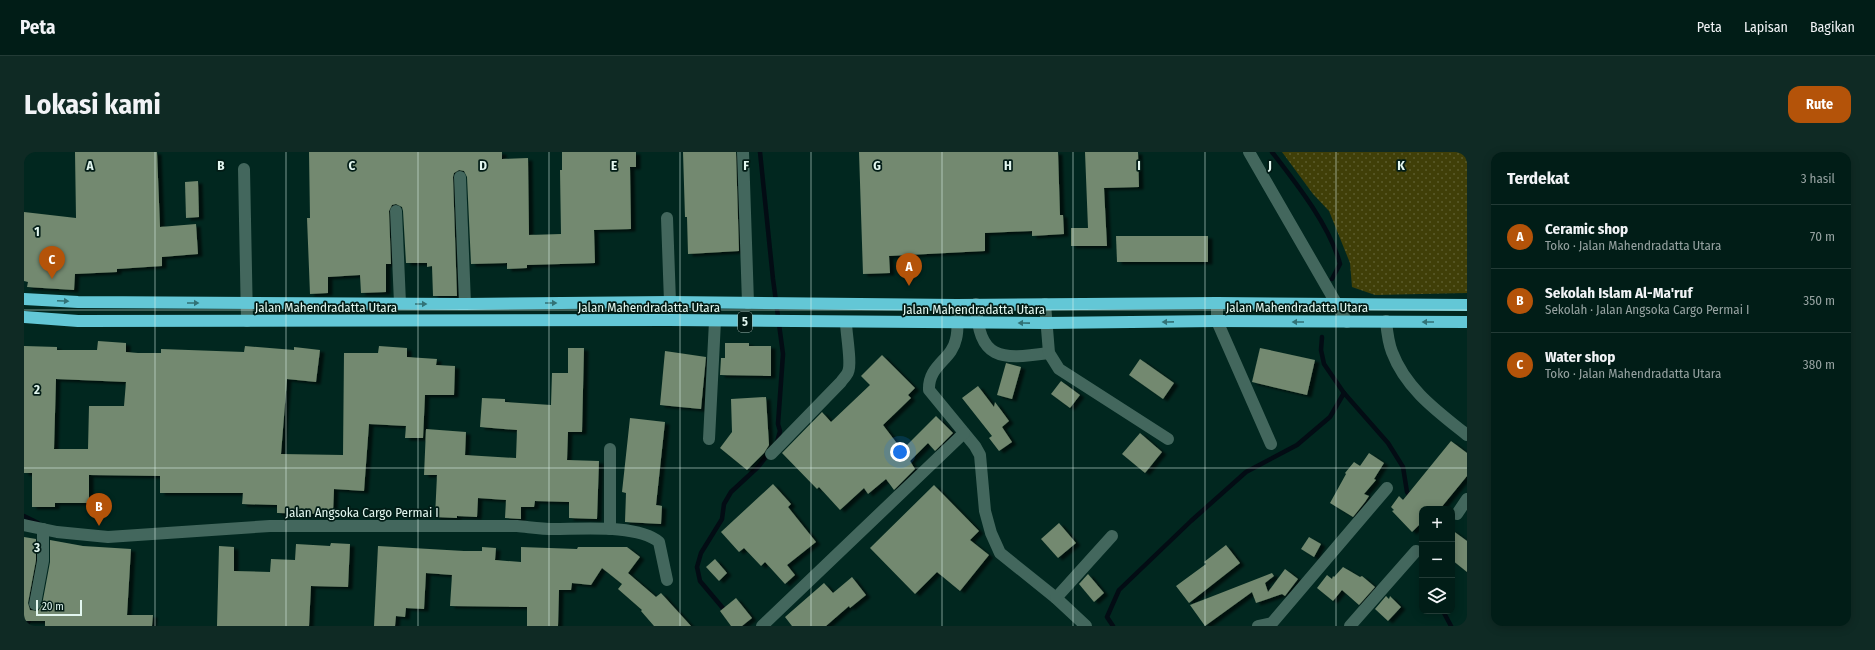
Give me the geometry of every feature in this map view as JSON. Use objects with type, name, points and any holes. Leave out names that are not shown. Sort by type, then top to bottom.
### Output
[{"type":"highway","name":"Jalan Mahendradatta Utara","points":[[24,299],[78,302],[400,304],[670,302],[1467,305]]},
{"type":"highway","name":"Jalan Mahendradatta Utara","points":[[24,317],[78,320],[247,321],[715,321],[957,323],[1217,321],[1467,322]]},
{"type":"street","points":[[743,152],[748,303]]},
{"type":"street","points":[[1249,152],[1347,322]]},
{"type":"street","points":[[244,169],[247,321]]},
{"type":"street","points":[[460,177],[465,304]]},
{"type":"street","points":[[396,211],[400,304]]},
{"type":"street","points":[[667,218],[670,302]]},
{"type":"street","points":[[1217,303],[1217,321],[1271,444]]},
{"type":"street","points":[[957,304],[956,340],[952,349],[931,374],[929,390],[975,446],[980,455],[986,511],[991,533],[1000,553],[1056,598],[1084,625]]},
{"type":"street","points":[[976,304],[977,322],[982,339],[999,355],[1024,357],[1048,353]]},
{"type":"street","points":[[1045,304],[1048,353],[1059,369],[1168,439]]},
{"type":"street","points":[[709,439],[715,321]]},
{"type":"street","points":[[1386,321],[1391,351],[1404,376],[1420,397],[1467,435]]},
{"type":"street","points":[[771,454],[841,382],[848,371],[850,361],[846,341],[846,322]]},
{"type":"street","points":[[762,626],[964,433]]},
{"type":"street","points":[[610,449],[610,529]]},
{"type":"street","points":[[1258,626],[1273,624],[1387,488]]},
{"type":"street","points":[[1456,514],[1467,499]]},
{"type":"street","name":"Jalan Angsoka Cargo Permai I","points":[[24,526],[43,530],[108,537],[270,526],[517,526],[552,529],[610,529],[646,534],[659,542],[667,580]]},
{"type":"street","points":[[35,604],[43,562],[43,530]]},
{"type":"street","points":[[1056,598],[1112,536]]},
{"type":"street","points":[[1350,626],[1416,551]]},
{"type":"shaded area","points":[[1282,152],[1467,152],[1467,293],[1375,295],[1352,287],[1350,263],[1329,211],[1313,194]]},
{"type":"building","points":[[75,152],[157,152],[160,227],[196,224],[198,254],[162,257],[162,266],[117,269],[117,272],[75,274],[74,290],[27,287],[28,282],[24,281],[24,212],[76,218]]},
{"type":"building","points":[[309,152],[502,152],[502,159],[528,158],[529,235],[561,234],[560,170],[562,170],[562,152],[636,152],[636,167],[630,167],[631,229],[594,230],[595,263],[527,265],[527,268],[507,269],[507,263],[471,264],[467,177],[464,171],[459,170],[454,173],[453,177],[457,296],[433,296],[432,266],[427,267],[427,263],[406,263],[403,211],[402,207],[396,204],[392,205],[389,211],[391,264],[386,264],[386,292],[361,293],[360,275],[328,277],[328,293],[310,294],[307,218],[310,218]]},
{"type":"building","points":[[683,152],[736,152],[739,251],[688,254]]},
{"type":"building","points":[[859,152],[1058,152],[1060,215],[1063,215],[1064,234],[1032,236],[1032,231],[985,233],[985,251],[889,256],[890,273],[863,274]]},
{"type":"building","points":[[1085,152],[1138,152],[1139,187],[1104,188],[1107,246],[1071,246],[1071,228],[1088,228]]},
{"type":"building","points":[[198,181],[199,217],[186,218],[185,182]]},
{"type":"building","points":[[1116,236],[1208,236],[1208,262],[1117,262]]},
{"type":"building","points":[[98,341],[126,343],[126,352],[138,353],[161,353],[161,349],[244,352],[245,346],[294,350],[294,347],[320,350],[316,382],[287,379],[281,454],[343,455],[344,353],[378,353],[379,346],[407,348],[407,357],[437,359],[436,365],[455,366],[454,395],[425,395],[423,438],[405,438],[406,426],[369,424],[364,491],[334,489],[333,514],[277,513],[277,505],[242,504],[243,493],[160,493],[160,476],[89,475],[89,503],[55,503],[55,507],[32,507],[32,473],[24,473],[24,346],[57,347],[57,350],[97,350]],"holes":[[[56,379],[126,382],[124,406],[89,406],[88,449],[54,449]]]},
{"type":"building","points":[[725,343],[749,343],[749,346],[771,346],[771,376],[720,375],[721,358],[725,358]]},
{"type":"building","points":[[568,348],[584,348],[582,432],[568,432],[567,460],[599,461],[597,519],[569,518],[569,502],[535,501],[534,507],[521,507],[521,519],[505,518],[506,500],[478,498],[477,517],[435,517],[437,475],[424,475],[426,429],[466,432],[465,455],[516,458],[517,430],[480,427],[482,398],[505,399],[505,402],[551,405],[552,373],[568,373]]},
{"type":"building","points":[[1260,348],[1315,360],[1307,395],[1252,382]]},
{"type":"building","points":[[665,351],[706,357],[701,409],[660,405]]},
{"type":"building","points":[[882,355],[915,388],[908,395],[911,398],[883,425],[902,450],[936,416],[953,433],[935,451],[928,443],[910,461],[915,469],[894,490],[886,479],[868,494],[864,488],[840,510],[819,487],[817,489],[782,453],[822,412],[831,422],[870,385],[861,376]]},
{"type":"building","points":[[1140,359],[1174,383],[1163,399],[1129,375]]},
{"type":"building","points":[[1006,363],[1021,367],[1012,399],[997,395]]},
{"type":"building","points":[[1061,381],[1080,395],[1070,408],[1051,394]]},
{"type":"building","points":[[978,386],[994,407],[995,402],[1009,421],[1002,427],[1012,442],[999,451],[989,438],[992,436],[962,398]]},
{"type":"building","points":[[766,397],[769,445],[764,453],[747,470],[720,448],[732,432],[731,399]]},
{"type":"building","points":[[630,418],[665,422],[656,505],[662,506],[661,524],[625,522],[626,493],[622,492]]},
{"type":"building","points":[[1140,433],[1162,452],[1145,473],[1122,454]]},
{"type":"building","points":[[1451,441],[1467,453],[1467,476],[1442,506],[1419,506],[1419,525],[1412,532],[1392,511],[1394,510],[1391,507],[1399,496],[1403,500]]},
{"type":"building","points":[[1369,453],[1384,463],[1374,479],[1376,480],[1364,494],[1369,496],[1353,517],[1330,503],[1346,474],[1345,473],[1354,462],[1360,466]]},
{"type":"building","points":[[773,484],[791,504],[788,507],[816,542],[787,565],[795,575],[785,584],[765,562],[761,566],[744,548],[739,552],[721,532]]},
{"type":"building","points":[[934,485],[979,531],[970,540],[989,555],[960,591],[937,572],[915,594],[870,548]]},
{"type":"building","points":[[1059,523],[1076,543],[1058,558],[1041,539]]},
{"type":"building","points":[[1455,532],[1467,541],[1467,572],[1455,562]]},
{"type":"building","points":[[24,537],[36,539],[36,560],[28,603],[30,610],[38,611],[42,605],[50,562],[50,540],[83,546],[131,549],[127,615],[153,615],[152,626],[45,626],[45,621],[24,621]]},
{"type":"building","points":[[1309,537],[1321,544],[1314,557],[1301,549]]},
{"type":"building","points":[[331,543],[350,544],[348,587],[311,586],[309,626],[217,626],[219,546],[234,547],[234,571],[270,572],[271,559],[295,560],[296,544],[330,546]]},
{"type":"building","points":[[1226,545],[1240,563],[1189,603],[1176,586],[1206,564],[1204,562]]},
{"type":"building","points":[[378,546],[464,551],[482,551],[482,547],[496,548],[495,560],[521,562],[521,547],[577,549],[578,547],[627,547],[640,557],[628,573],[656,597],[661,593],[691,626],[654,626],[641,611],[642,610],[618,589],[622,584],[602,568],[591,585],[572,583],[571,590],[559,590],[558,626],[527,626],[527,607],[450,606],[452,575],[426,573],[424,609],[406,608],[405,617],[396,616],[395,626],[374,626]]},
{"type":"building","points":[[715,559],[727,573],[719,581],[706,567]]},
{"type":"building","points":[[1343,567],[1360,577],[1362,576],[1375,587],[1359,605],[1342,590],[1333,601],[1317,588],[1327,575],[1332,579],[1333,576],[1334,577]]},
{"type":"building","points":[[1285,569],[1298,579],[1285,596],[1282,594],[1256,603],[1252,592],[1205,626],[1190,605],[1272,573],[1274,576],[1265,583],[1268,592]]},
{"type":"building","points":[[1088,574],[1104,593],[1094,602],[1079,584]]},
{"type":"building","points":[[852,577],[866,595],[850,608],[849,606],[826,626],[792,626],[785,617],[824,583],[833,593]]},
{"type":"building","points":[[1386,596],[1389,599],[1390,596],[1401,607],[1388,621],[1375,609]]},
{"type":"building","points":[[736,598],[752,618],[742,626],[731,626],[720,611]]},
{"type":"waterway","points":[[760,152],[773,279],[783,354],[778,424],[780,431],[777,442]]},
{"type":"waterway","points":[[1272,152],[1311,205],[1329,235],[1340,264],[1332,279]]},
{"type":"waterway","points":[[1322,337],[1321,350],[1324,364],[1344,393],[1388,443],[1403,467],[1407,492],[1411,497]]},
{"type":"waterway","points":[[1113,626],[1107,617],[1119,590],[1191,521],[1246,472],[1297,445],[1330,417],[1344,393]]},
{"type":"waterway","points":[[727,613],[700,581],[697,567],[701,553],[722,519],[724,504],[731,492],[758,467],[769,453]]},
{"type":"waterway","points":[[24,516],[38,523]]},
{"type":"waterway","points":[[1445,614],[1451,626]]},
{"type":"waterway","points":[[27,626],[30,616]]},
{"type":"place","name":"Water shop","points":[[52,279]]},
{"type":"place","name":"Ceramic shop","points":[[909,286]]},
{"type":"place","name":"Sekolah Islam Al-Ma'ruf","points":[[99,526]]}]
